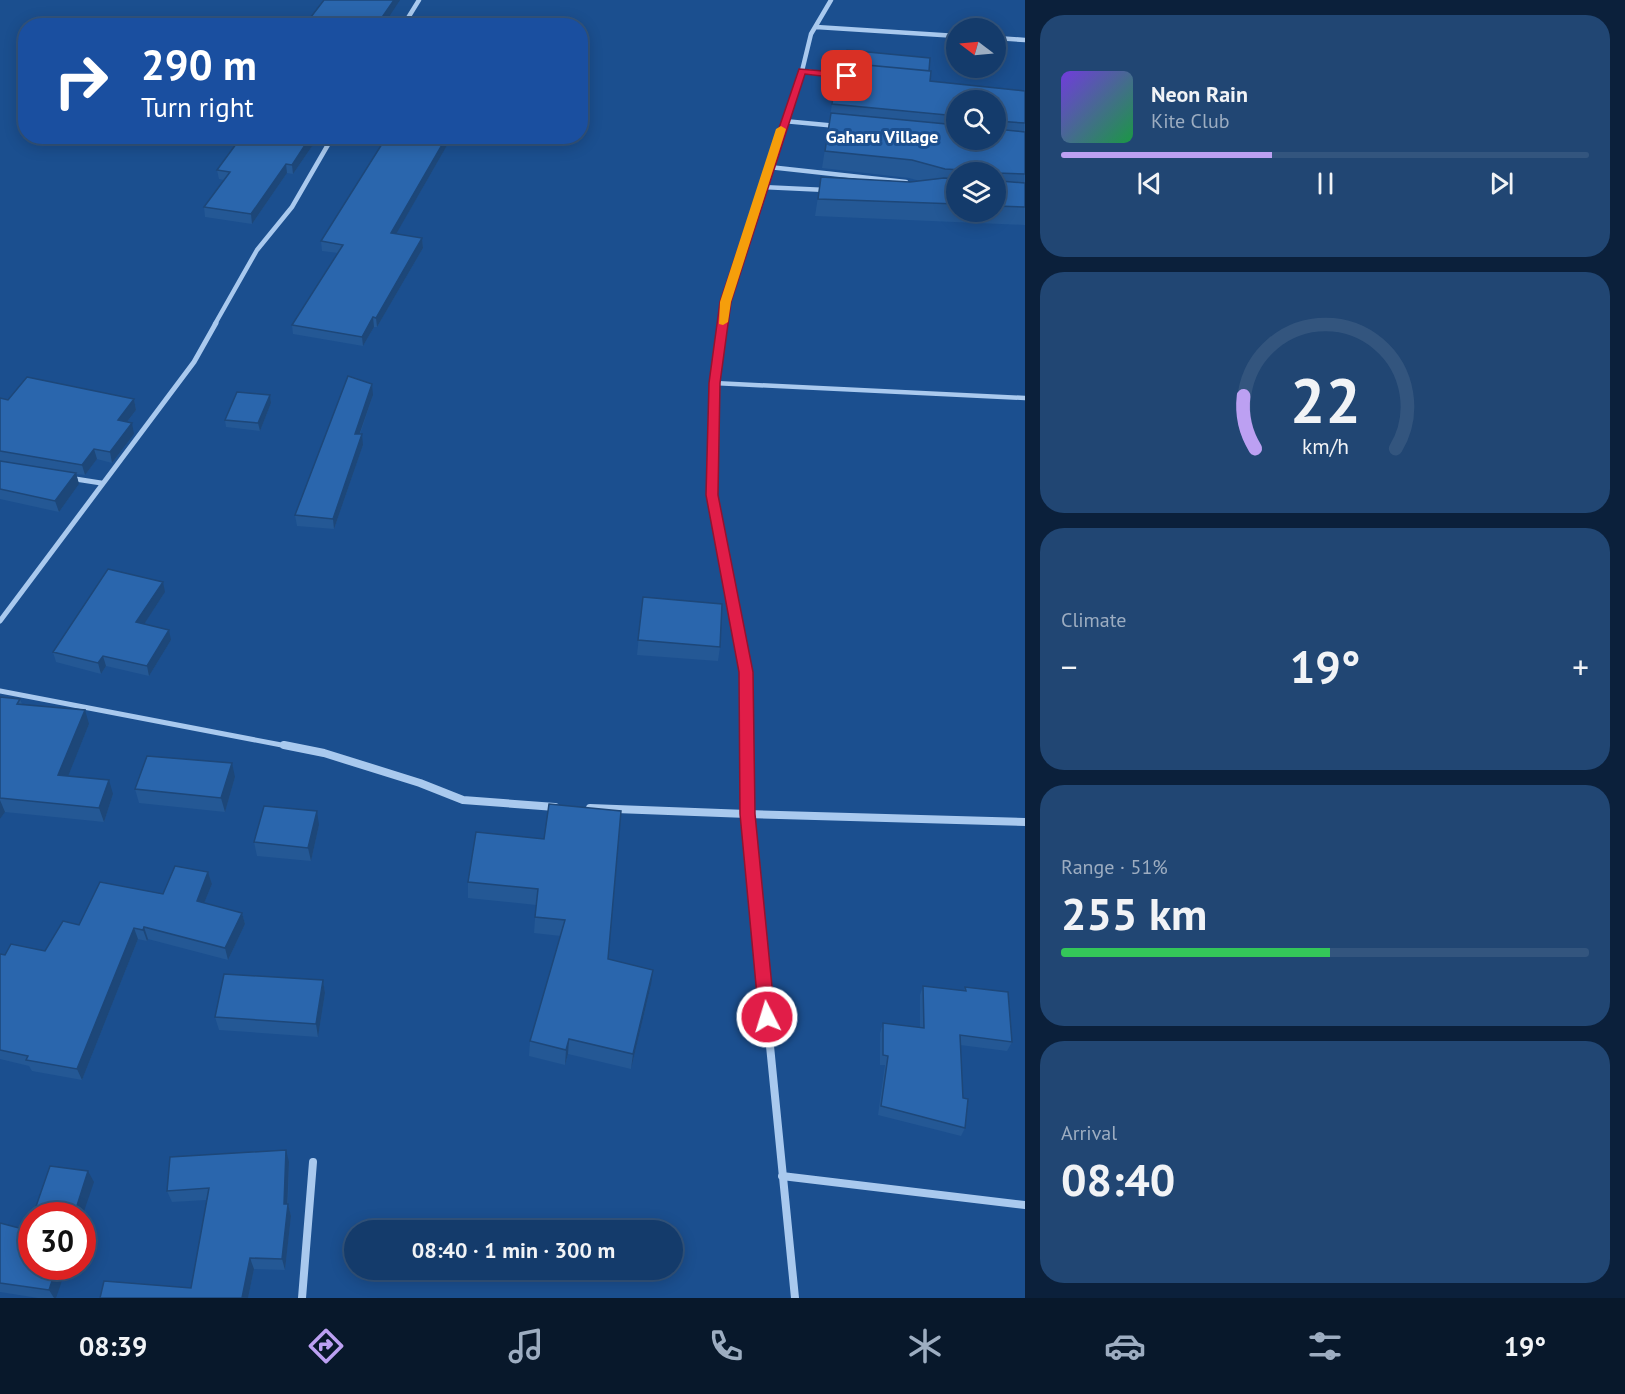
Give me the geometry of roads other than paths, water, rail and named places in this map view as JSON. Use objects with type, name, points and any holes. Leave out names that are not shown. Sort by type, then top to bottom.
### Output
[{"type":"street","points":[[408,18],[419,0]]},
{"type":"street","points":[[795,1298],[747,814],[746,672],[712,495],[714,383],[725,302],[802,71],[811,34],[831,0]]},
{"type":"street","points":[[816,27],[946,35]]},
{"type":"street","points":[[1006,39],[1025,40]]},
{"type":"street","points":[[802,71],[849,76]]},
{"type":"street","points":[[784,121],[841,126]]},
{"type":"street","points":[[0,621],[101,483],[194,362],[257,250],[292,207],[328,144]]},
{"type":"street","points":[[769,167],[908,182]]},
{"type":"street","points":[[762,187],[834,191]]},
{"type":"street","points":[[56,475],[101,483]]},
{"type":"street","points":[[0,691],[324,753],[420,783],[463,800],[569,807]]},
{"type":"street","points":[[580,808],[1025,822]]},
{"type":"street","points":[[302,1298],[313,1162]]},
{"type":"street","points":[[782,1176],[1025,1205]]},
{"type":"lane","points":[[714,383],[1025,398]]},
{"type":"district","name":"Gaharu Village","points":[[882,136]]}]
